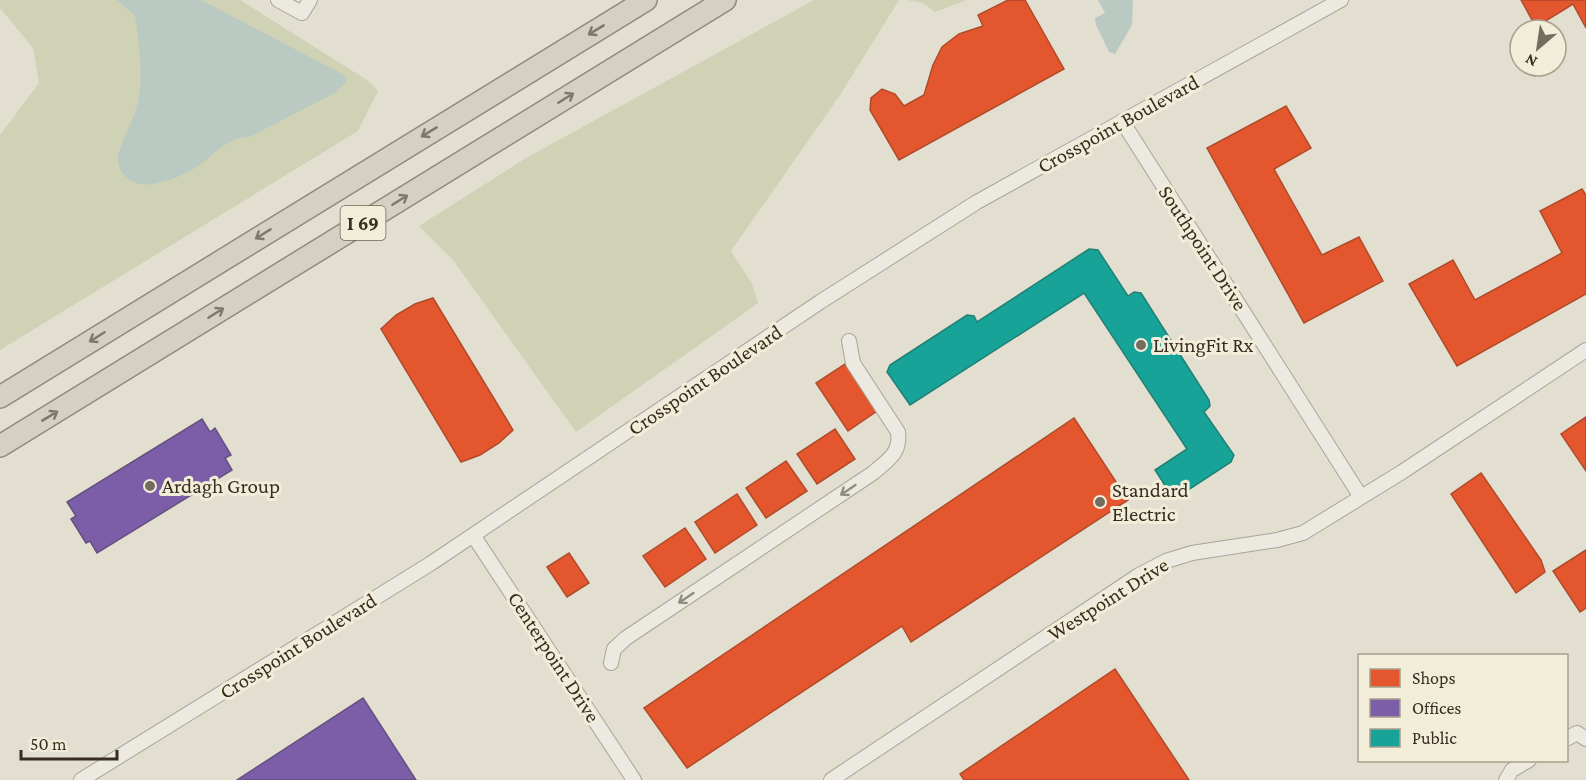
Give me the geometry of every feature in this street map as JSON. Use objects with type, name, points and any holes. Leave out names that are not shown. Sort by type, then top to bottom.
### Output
[{"type":"highway","name":"I 69","points":[[0,397],[646,0]]},
{"type":"highway","name":"I 69","points":[[0,446],[725,0]]},
{"type":"street","points":[[278,0],[302,13],[310,0]]},
{"type":"street","name":"Crosspoint Boulevard","points":[[81,780],[474,535],[820,302],[977,202],[1341,0]]},
{"type":"street","name":"Southpoint Drive","points":[[1122,121],[1361,497]]},
{"type":"street","points":[[611,663],[614,649],[626,638],[873,473],[894,454],[900,445],[898,432],[853,363],[849,341]]},
{"type":"street","name":"Westpoint Drive","points":[[831,780],[1139,575],[1166,561],[1192,552],[1277,540],[1303,533],[1586,350]]},
{"type":"street","name":"Centerpoint Drive","points":[[474,535],[634,780]]},
{"type":"street","points":[[1568,738],[1577,734],[1586,739]]},
{"type":"street","points":[[1506,780],[1512,770],[1526,762]]},
{"type":"green space","points":[[0,0],[240,0],[370,82],[378,91],[358,131],[0,350],[0,135],[39,83],[33,48],[0,8]]},
{"type":"green space","points":[[814,0],[899,0],[840,95],[731,251],[752,284],[758,303],[576,432],[453,260],[419,226],[526,158]]},
{"type":"green space","points":[[907,0],[967,0],[935,12],[923,3]]},
{"type":"shaded area","points":[[117,0],[201,0],[342,74],[347,81],[335,93],[249,137],[242,137],[228,143],[185,174],[158,183],[147,185],[136,183],[122,173],[118,157],[140,92],[139,48],[135,16]]},
{"type":"shaded area","points":[[1098,0],[1133,0],[1132,25],[1115,54],[1109,52],[1096,25],[1095,18],[1105,13]]},
{"type":"building: Shops","points":[[1008,0],[1025,0],[1064,69],[899,160],[870,110],[871,98],[882,89],[895,94],[904,106],[924,95],[933,65],[942,47],[959,34],[983,26],[978,15]]},
{"type":"building: Shops","points":[[1521,0],[1586,0],[1586,28],[1573,4],[1550,18],[1531,18]]},
{"type":"building: Shops","points":[[1286,106],[1311,148],[1274,169],[1322,255],[1359,237],[1383,281],[1304,323],[1207,148]]},
{"type":"building: Shops","points":[[1582,189],[1586,195],[1586,294],[1457,366],[1409,284],[1453,260],[1475,300],[1562,253],[1540,211]]},
{"type":"building: Shops","points":[[433,298],[513,430],[499,443],[480,455],[461,462],[381,329],[396,315],[415,304]]},
{"type":"building: Shops","points":[[845,364],[877,411],[848,431],[816,383]]},
{"type":"building: Shops","points":[[1586,417],[1586,471],[1561,434]]},
{"type":"building: Shops","points":[[1074,418],[1128,500],[911,642],[902,626],[687,768],[644,708]]},
{"type":"building: Shops","points":[[835,429],[855,459],[817,484],[797,454]]},
{"type":"building: Shops","points":[[786,461],[807,491],[766,518],[746,488]]},
{"type":"building: Shops","points":[[1481,473],[1541,560],[1545,572],[1516,593],[1451,494]]},
{"type":"building: Shops","points":[[737,494],[757,525],[715,553],[695,522]]},
{"type":"building: Shops","points":[[685,528],[706,559],[665,587],[643,556]]},
{"type":"building: Shops","points":[[1586,550],[1586,608],[1580,612],[1553,571]]},
{"type":"building: Shops","points":[[569,553],[589,583],[567,597],[547,567]]},
{"type":"building: Shops","points":[[1115,669],[1189,780],[964,780],[960,774]]},
{"type":"building: Offices","name":"Ardagh Group","points":[[202,419],[210,432],[215,428],[231,455],[225,458],[232,470],[97,553],[90,541],[86,543],[71,519],[76,516],[67,502]]},
{"type":"building: Offices","points":[[363,698],[416,780],[237,780]]},
{"type":"building: Public","points":[[1089,249],[1098,250],[1128,296],[1134,292],[1141,293],[1209,400],[1210,406],[1204,412],[1234,455],[1231,462],[1179,496],[1171,495],[1155,470],[1187,449],[1084,293],[910,405],[887,372],[890,365],[967,315],[974,316],[977,322]]},
{"type":"place","name":"LivingFit Rx","points":[[1141,345]]},
{"type":"place","name":"Ardagh Group","points":[[150,486]]},
{"type":"place","name":"Standard Electric","points":[[1100,502]]}]
